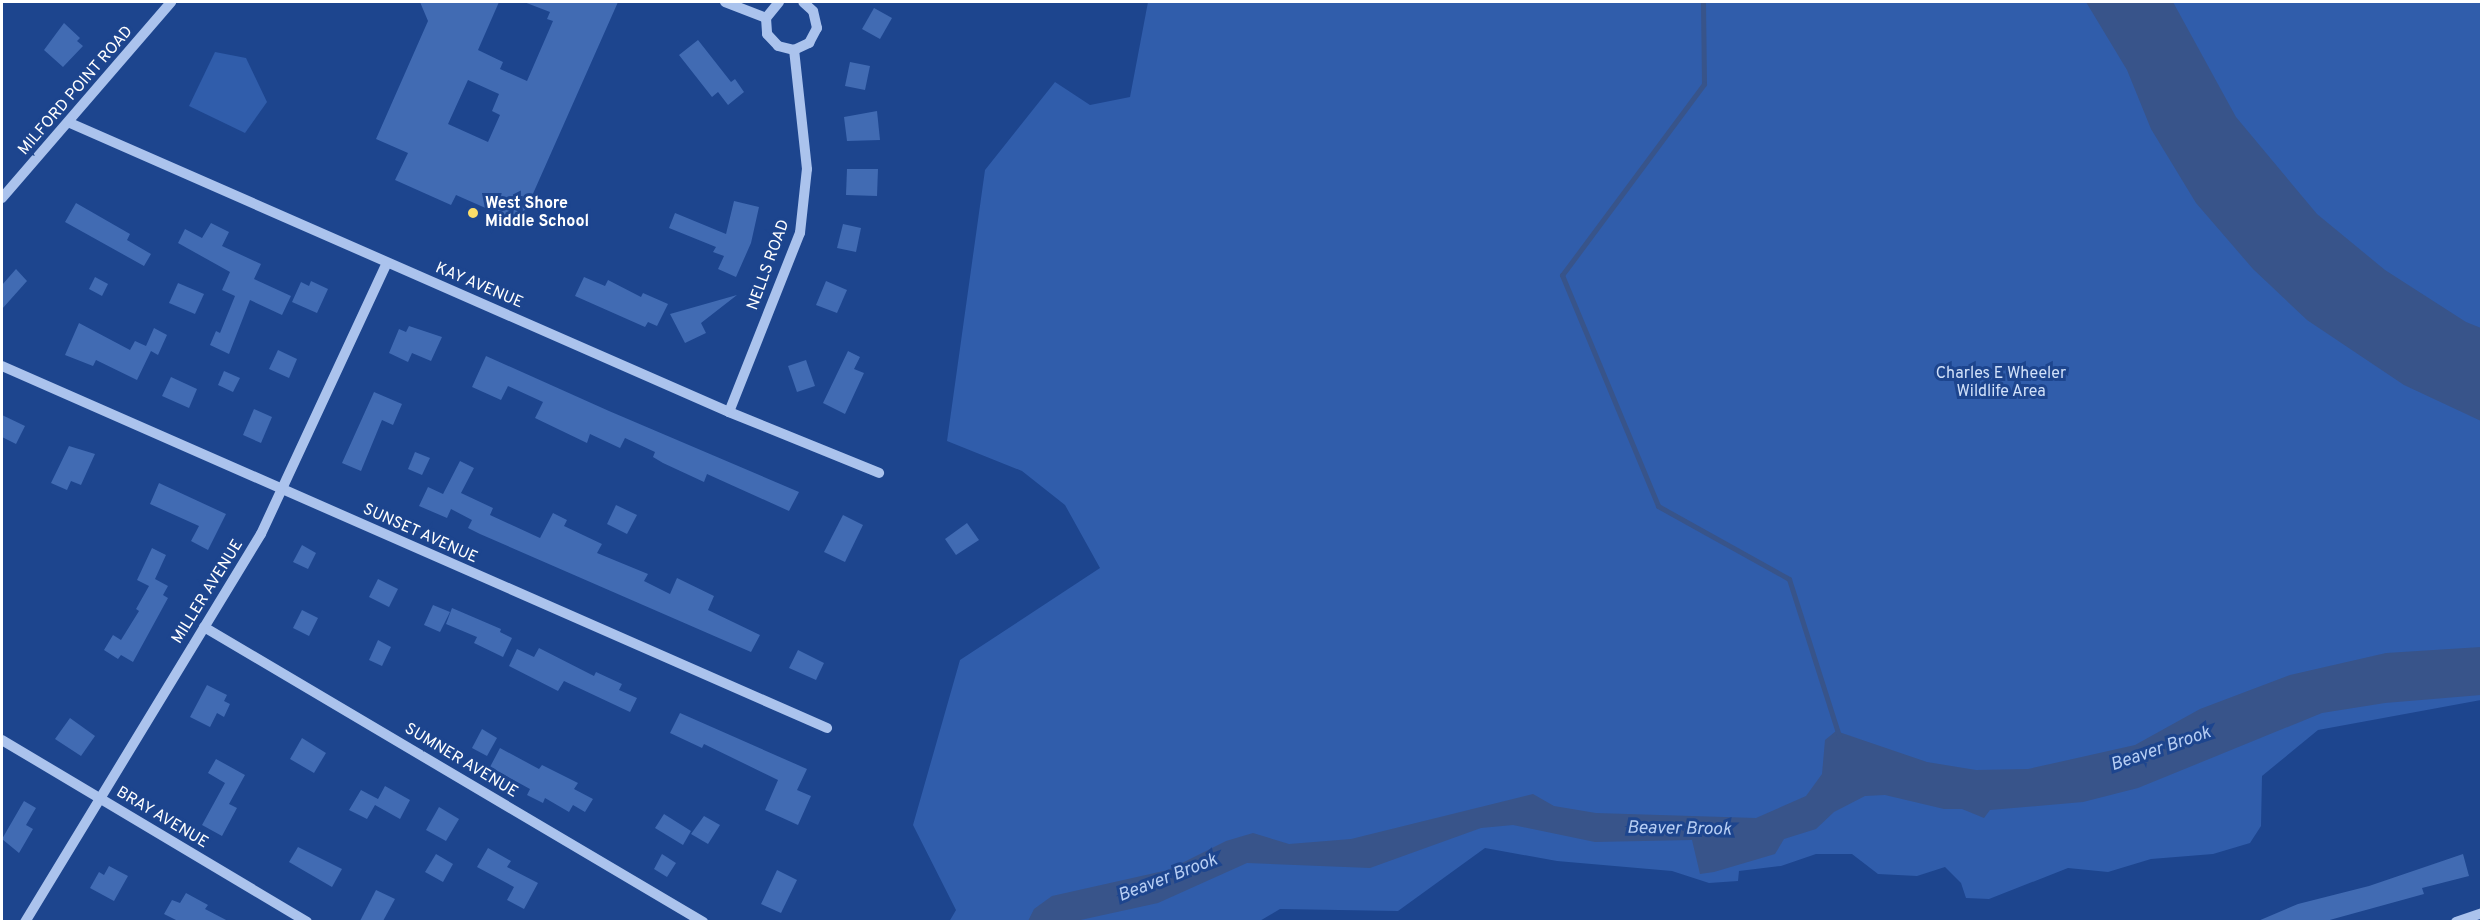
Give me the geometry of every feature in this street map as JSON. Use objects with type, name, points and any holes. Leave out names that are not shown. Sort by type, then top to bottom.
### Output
[{"type":"street","name":"MILFORD POINT ROAD","points":[[2,198],[70,123],[171,2]]},
{"type":"street","points":[[725,2],[766,18]]},
{"type":"street","points":[[766,18],[779,2]]},
{"type":"street","points":[[766,18],[772,41],[794,50],[814,36],[816,19],[807,2]]},
{"type":"street","name":"NELLS ROAD","points":[[729,412],[800,233],[807,169],[794,50]]},
{"type":"street","name":"KAY AVENUE","points":[[70,123],[729,412],[879,473]]},
{"type":"street","name":"MILLER AVENUE","points":[[25,921],[285,491],[387,262]]},
{"type":"street","name":"SUNSET AVENUE","points":[[2,366],[827,728]]},
{"type":"street","name":"SUMNER AVENUE","points":[[204,627],[703,921]]},
{"type":"street","name":"BRAY AVENUE","points":[[2,740],[307,921]]},
{"type":"street","points":[[2456,921],[2481,914]]},
{"type":"green space","name":"Charles E Wheeler Wildlife Area","points":[[1148,2],[2481,2],[2481,700],[2318,730],[2262,776],[2261,826],[2250,843],[2213,854],[2151,859],[2108,872],[2068,868],[1989,899],[1966,898],[1961,883],[1945,867],[1917,876],[1878,874],[1852,854],[1816,854],[1781,866],[1739,871],[1738,881],[1709,883],[1672,871],[1557,861],[1485,848],[1398,911],[1280,909],[1258,922],[949,922],[956,910],[913,825],[960,660],[1100,568],[1065,505],[1022,471],[947,441],[985,170],[1055,82],[1090,105],[1130,97]]},
{"type":"green space","points":[[215,52],[246,58],[267,102],[245,133],[189,106]]},
{"type":"water","points":[[2086,2],[2173,2],[2236,117],[2317,214],[2385,270],[2466,322],[2481,328],[2481,421],[2404,385],[2307,320],[2253,269],[2196,203],[2151,129],[2127,70]]},
{"type":"water","name":"Beaver Brook","points":[[2481,647],[2481,695],[2385,703],[2322,713],[2138,788],[2083,802],[1990,810],[1984,818],[1962,809],[1944,809],[1885,795],[1865,796],[1834,812],[1816,829],[1784,839],[1775,854],[1714,872],[1700,874],[1692,840],[1595,842],[1513,825],[1481,828],[1370,868],[1247,863],[1158,903],[1076,921],[1028,921],[1034,909],[1052,896],[1168,870],[1226,841],[1253,833],[1289,844],[1351,839],[1533,794],[1554,806],[1596,813],[1756,818],[1806,796],[1822,774],[1825,740],[1836,731],[1927,762],[1976,770],[2028,769],[2135,745],[2200,709],[2290,675],[2386,653]]},
{"type":"building","points":[[420,2],[499,2],[478,50],[503,62],[500,69],[527,81],[553,21],[547,19],[550,12],[524,2],[618,2],[520,223],[456,195],[451,205],[395,180],[408,153],[376,139],[428,21]],"holes":[[[468,80],[499,94],[492,111],[500,115],[488,142],[448,124]]]},
{"type":"building","points":[[874,8],[892,18],[880,39],[862,29]]},
{"type":"building","points":[[64,23],[80,38],[77,41],[83,46],[63,67],[44,50]]},
{"type":"building","points":[[698,40],[731,82],[735,79],[744,92],[728,105],[718,92],[712,97],[679,55]]},
{"type":"building","points":[[850,62],[870,66],[865,90],[845,86]]},
{"type":"building","points":[[877,111],[880,140],[847,141],[844,117]]},
{"type":"building","points":[[847,169],[878,169],[877,196],[846,195]]},
{"type":"building","points":[[734,201],[759,207],[751,243],[736,277],[718,269],[724,256],[713,252],[716,247],[669,228],[675,213],[726,234]]},
{"type":"building","points":[[76,203],[130,234],[127,240],[151,254],[144,266],[65,222]]},
{"type":"building","points":[[211,223],[229,232],[222,246],[261,264],[254,279],[291,296],[282,315],[250,300],[229,354],[210,345],[216,331],[220,333],[235,296],[222,290],[230,272],[178,243],[185,229],[202,238]]},
{"type":"building","points":[[843,224],[861,228],[856,252],[837,248]]},
{"type":"building","points":[[16,269],[27,281],[2,309],[2,285]]},
{"type":"building","points":[[95,277],[108,284],[102,296],[89,289]]},
{"type":"building","points":[[584,277],[605,286],[608,280],[641,297],[643,293],[668,304],[657,326],[648,322],[645,327],[575,296]]},
{"type":"building","points":[[311,281],[328,289],[317,313],[292,302],[301,282],[309,286]]},
{"type":"building","points":[[826,281],[847,290],[837,313],[816,305]]},
{"type":"building","points":[[178,283],[204,294],[195,314],[169,303]]},
{"type":"building","points":[[737,295],[701,323],[706,333],[685,343],[670,314]]},
{"type":"building","points":[[79,323],[130,350],[135,341],[146,346],[154,328],[167,335],[158,355],[151,351],[137,380],[96,360],[93,366],[65,355]]},
{"type":"building","points":[[409,326],[442,337],[431,361],[412,353],[408,362],[389,353],[399,329],[406,332]]},
{"type":"building","points":[[278,350],[297,359],[289,378],[269,369]]},
{"type":"building","points":[[848,351],[860,357],[854,369],[864,373],[845,414],[823,403]]},
{"type":"building","points":[[486,356],[799,492],[789,511],[707,474],[704,482],[663,463],[653,457],[655,452],[625,438],[620,448],[590,434],[587,443],[535,418],[543,402],[508,386],[501,400],[472,387]]},
{"type":"building","points":[[806,360],[815,386],[797,392],[788,366]]},
{"type":"building","points":[[224,371],[240,378],[233,392],[218,385]]},
{"type":"building","points":[[171,377],[197,389],[189,408],[162,396]]},
{"type":"building","points":[[374,392],[402,404],[393,425],[382,420],[361,471],[342,463]]},
{"type":"building","points":[[254,409],[272,417],[261,443],[243,435]]},
{"type":"building","points":[[2,415],[25,426],[16,444],[2,437]]},
{"type":"building","points":[[69,446],[95,454],[81,485],[71,481],[67,490],[51,483]]},
{"type":"building","points":[[415,452],[430,458],[422,475],[408,469]]},
{"type":"building","points":[[460,461],[474,468],[461,493],[493,508],[490,515],[540,538],[553,513],[567,520],[564,526],[602,544],[597,553],[648,574],[644,581],[670,594],[677,578],[714,596],[708,610],[760,635],[751,652],[480,534],[468,528],[472,520],[451,509],[447,518],[419,506],[428,487],[443,494]]},
{"type":"building","points":[[159,483],[226,514],[208,550],[191,541],[199,526],[150,504]]},
{"type":"building","points":[[616,505],[637,515],[627,534],[607,524]]},
{"type":"building","points":[[843,515],[863,525],[845,562],[824,552]]},
{"type":"building","points":[[967,523],[979,540],[956,555],[945,539]]},
{"type":"building","points":[[302,545],[316,553],[308,569],[293,562]]},
{"type":"building","points":[[152,548],[166,555],[155,579],[168,586],[163,595],[168,598],[133,662],[121,655],[118,659],[104,650],[113,635],[121,640],[139,611],[136,609],[149,586],[137,580]]},
{"type":"building","points":[[378,579],[398,589],[389,607],[369,597]]},
{"type":"building","points":[[433,605],[450,612],[440,632],[424,625]]},
{"type":"building","points":[[452,608],[501,629],[500,632],[512,638],[503,657],[474,643],[477,637],[446,624]]},
{"type":"building","points":[[302,610],[318,618],[309,636],[293,628]]},
{"type":"building","points":[[378,640],[391,647],[382,666],[369,660]]},
{"type":"building","points":[[539,648],[594,676],[596,672],[622,684],[619,690],[637,698],[630,712],[564,681],[558,691],[509,666],[517,649],[534,657]]},
{"type":"building","points":[[798,650],[824,663],[816,680],[789,668]]},
{"type":"building","points":[[207,685],[227,695],[224,701],[230,704],[224,717],[217,713],[210,727],[190,717]]},
{"type":"building","points":[[680,713],[807,769],[797,790],[811,796],[798,825],[765,810],[778,780],[704,744],[702,748],[670,733]]},
{"type":"building","points":[[70,718],[95,736],[81,756],[55,739]]},
{"type":"building","points":[[482,729],[497,738],[487,756],[472,748]]},
{"type":"building","points":[[302,738],[326,753],[314,773],[290,759]]},
{"type":"building","points":[[500,748],[539,769],[542,765],[578,783],[574,789],[593,799],[585,812],[573,805],[569,812],[545,798],[543,803],[527,795],[530,789],[490,767]]},
{"type":"building","points":[[216,759],[245,775],[229,804],[237,808],[222,836],[202,825],[225,783],[208,773]]},
{"type":"building","points":[[385,786],[410,800],[400,819],[375,805],[367,819],[349,810],[361,790],[378,799]]},
{"type":"building","points":[[24,801],[36,808],[26,825],[33,829],[19,853],[2,839]]},
{"type":"building","points":[[439,807],[459,819],[446,841],[426,830]]},
{"type":"building","points":[[664,814],[691,831],[683,845],[655,828]]},
{"type":"building","points":[[704,816],[720,825],[708,844],[691,834]]},
{"type":"building","points":[[298,847],[342,869],[332,887],[289,862]]},
{"type":"building","points":[[488,848],[511,861],[507,867],[538,883],[524,909],[507,900],[514,887],[477,867]]},
{"type":"building","points":[[436,854],[453,864],[443,882],[425,872]]},
{"type":"building","points":[[662,854],[676,863],[667,877],[654,869]]},
{"type":"building","points":[[2463,854],[2469,876],[2422,888],[2424,894],[2326,921],[2258,921],[2298,904],[2369,886]]},
{"type":"building","points":[[109,866],[128,876],[114,901],[90,888],[99,872],[104,875]]},
{"type":"building","points":[[777,870],[797,880],[781,913],[761,904]]},
{"type":"building","points":[[376,890],[395,899],[383,921],[360,921]]},
{"type":"building","points":[[186,893],[208,905],[205,909],[228,921],[178,921],[164,914],[172,900],[180,903]]},
{"type":"waterway","points":[[1703,2],[1704,84],[1562,275],[1658,506],[1789,579],[1839,736]]},
{"type":"place","name":"West Shore Middle School","points":[[473,213]]}]
